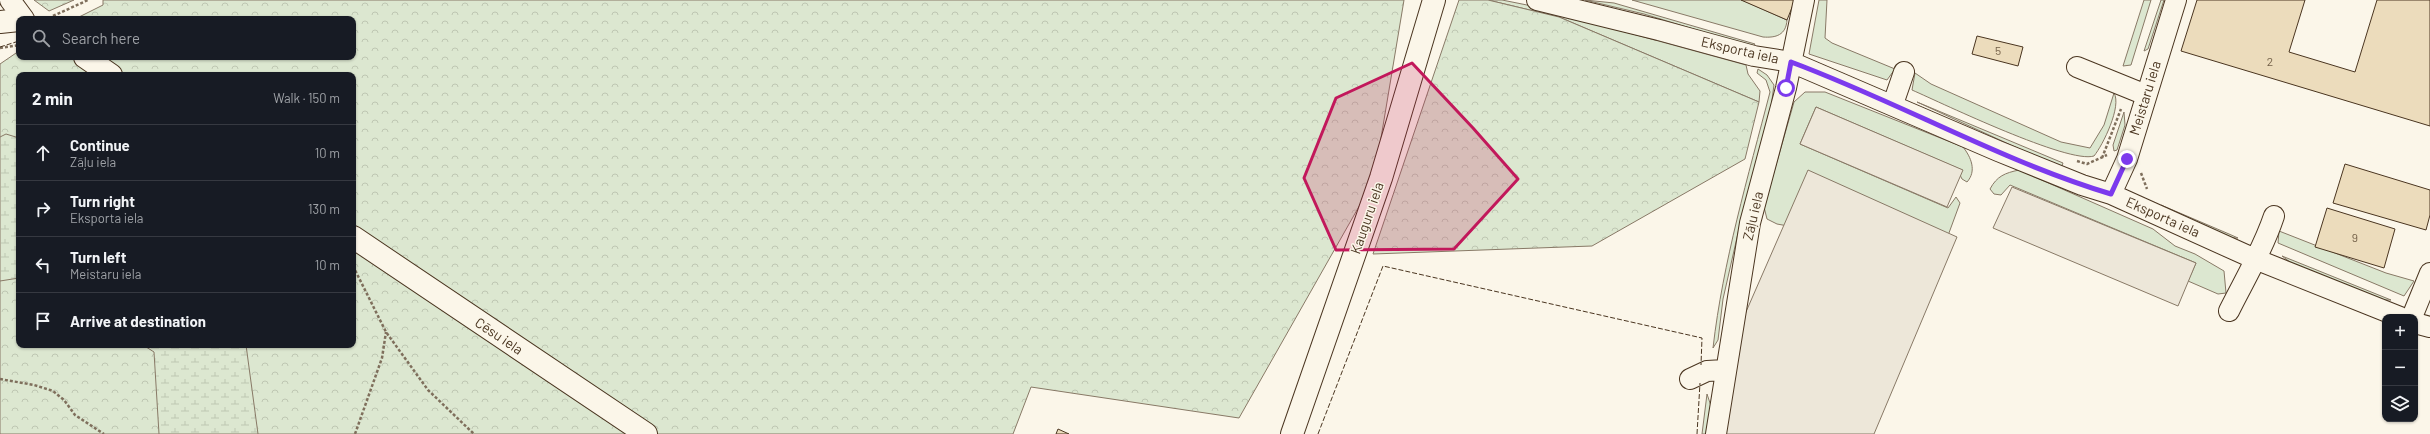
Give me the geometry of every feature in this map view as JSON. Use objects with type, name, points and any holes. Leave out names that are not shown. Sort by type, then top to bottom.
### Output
[{"type":"main road","name":"Kauguru iela","points":[[1292,434],[1381,178],[1434,0]]},
{"type":"main road","points":[[89,60],[107,72]]},
{"type":"main road","name":"Cēsu iela","points":[[356,239],[646,434]]},
{"type":"street","points":[[9,22],[10,0]]},
{"type":"street","name":"Eksporta iela","points":[[1537,0],[1659,30],[1754,56],[1791,62],[1893,104],[1998,151],[2082,185],[2111,194],[2255,259],[2392,314]]},
{"type":"street","name":"Zāļu iela","points":[[1716,434],[1725,370],[1750,223],[1791,62],[1804,0]]},
{"type":"street","name":"Meistaru iela","points":[[2111,194],[2127,159],[2176,0]]},
{"type":"street","points":[[2077,67],[2146,95]]},
{"type":"street","points":[[1893,104],[1904,72]]},
{"type":"street","points":[[2229,311],[2255,259],[2264,245],[2274,216]]},
{"type":"street","points":[[2413,314],[2430,273]]},
{"type":"street","points":[[2418,324],[2430,328]]},
{"type":"street","points":[[1690,379],[1707,370],[1725,370]]},
{"type":"path","points":[[53,16],[88,0]]},
{"type":"path","points":[[0,48],[4,46],[16,45]]},
{"type":"path","points":[[356,272],[386,332],[428,390],[474,434]]},
{"type":"path","points":[[355,434],[382,358],[386,332]]},
{"type":"path","points":[[0,379],[34,385],[53,391],[64,400],[75,415],[104,434]]},
{"type":"highlighted area","points":[[1412,63],[1518,179],[1454,249],[1336,250],[1304,178],[1336,98]]},
{"type":"green space","points":[[34,0],[74,0],[49,11]]},
{"type":"green space","points":[[103,0],[1404,0],[1374,180],[1239,418],[1031,387],[1013,434],[0,434],[0,64],[16,53],[16,60],[356,60],[356,16],[81,16],[103,5]]},
{"type":"green space","points":[[1459,0],[1488,0],[1559,17],[1759,102],[1745,159],[1592,246],[1373,254]]},
{"type":"green space","points":[[1488,0],[1502,0],[1527,5],[1746,65],[1748,74],[1760,91],[1759,102],[1559,17]]},
{"type":"green space","points":[[1585,0],[1614,3],[1755,44],[1753,47],[1644,14]]},
{"type":"green space","points":[[1632,0],[1742,0],[1787,20],[1785,29],[1780,34],[1772,37],[1763,37]]},
{"type":"green space","points":[[1819,0],[1827,0],[1825,38],[1832,43],[1895,69],[1887,80],[1809,54]]},
{"type":"green space","points":[[2144,0],[2151,0],[2131,65],[2123,66]]},
{"type":"green space","points":[[2161,0],[2164,0],[2148,49],[2144,51]]},
{"type":"green space","points":[[1758,69],[1767,75],[1774,85],[1771,107],[1741,220],[1723,299],[1718,340],[1713,348],[1717,316],[1730,251],[1770,92],[1766,80],[1757,73]]},
{"type":"green space","points":[[1915,73],[1931,84],[2061,142],[2090,148],[2104,125],[2114,93],[2116,107],[2114,116],[2098,151],[2094,156],[2080,156],[2059,151],[2005,131],[1912,90]]},
{"type":"green space","points":[[1805,92],[1825,92],[1963,147],[1972,164],[1972,173],[1967,182],[1962,179],[1959,173],[1962,170],[1816,107],[1800,144],[1948,208],[1956,197],[1960,203],[1946,241],[1788,226],[1777,224],[1767,219],[1764,207],[1794,102]]},
{"type":"green space","points":[[1917,102],[2063,163],[2061,168]]},
{"type":"green space","points":[[2124,112],[2125,125],[2117,150],[2114,151],[2113,145]]},
{"type":"green space","points":[[6,134],[16,137],[16,278],[0,281],[0,137]]},
{"type":"green space","points":[[2019,170],[2153,229],[2175,246],[2195,254],[2224,271],[2226,293],[2218,294],[2188,281],[2196,263],[2010,185],[2001,195],[1994,194],[1990,189],[2002,176]]},
{"type":"green space","points":[[2161,205],[2238,238],[2230,238],[2160,208]]},
{"type":"green space","points":[[2279,231],[2386,273],[2414,281],[2404,296],[2278,243]]},
{"type":"green space","points":[[2282,256],[2391,300],[2382,300],[2294,265]]},
{"type":"green space","points":[[148,348],[246,348],[258,434],[159,434],[154,352]]},
{"type":"green space","points":[[1707,394],[1711,406],[1707,434],[1702,434]]},
{"type":"shaded area","points":[[1816,107],[1963,170],[1947,207],[1800,144]]},
{"type":"shaded area","points":[[1808,170],[1957,237],[1874,434],[1723,434],[1742,321]]},
{"type":"shaded area","points":[[2012,187],[2196,263],[2178,306],[1993,228]]},
{"type":"building","points":[[1741,0],[1795,0],[1787,20]]},
{"type":"building","points":[[2197,0],[2305,0],[2289,52],[2355,72],[2377,0],[2430,0],[2430,126],[2181,51]]},
{"type":"building","points":[[1977,36],[2023,47],[2018,66],[1972,54]]},
{"type":"building","points":[[2345,164],[2430,190],[2430,215],[2426,230],[2333,203]]},
{"type":"building","points":[[2327,208],[2395,229],[2384,268],[2315,247]]},
{"type":"building","points":[[1058,429],[1069,434],[1056,434]]},
{"type":"fence","points":[[0,47],[16,42]]},
{"type":"fence","points":[[1318,434],[1383,266],[1702,338],[1701,365]]},
{"type":"fence","points":[[1697,434],[1700,383]]},
{"type":"route","points":[[1786,88],[1791,62],[1821,73],[1998,151],[2082,185],[2111,194],[2127,159]]}]
